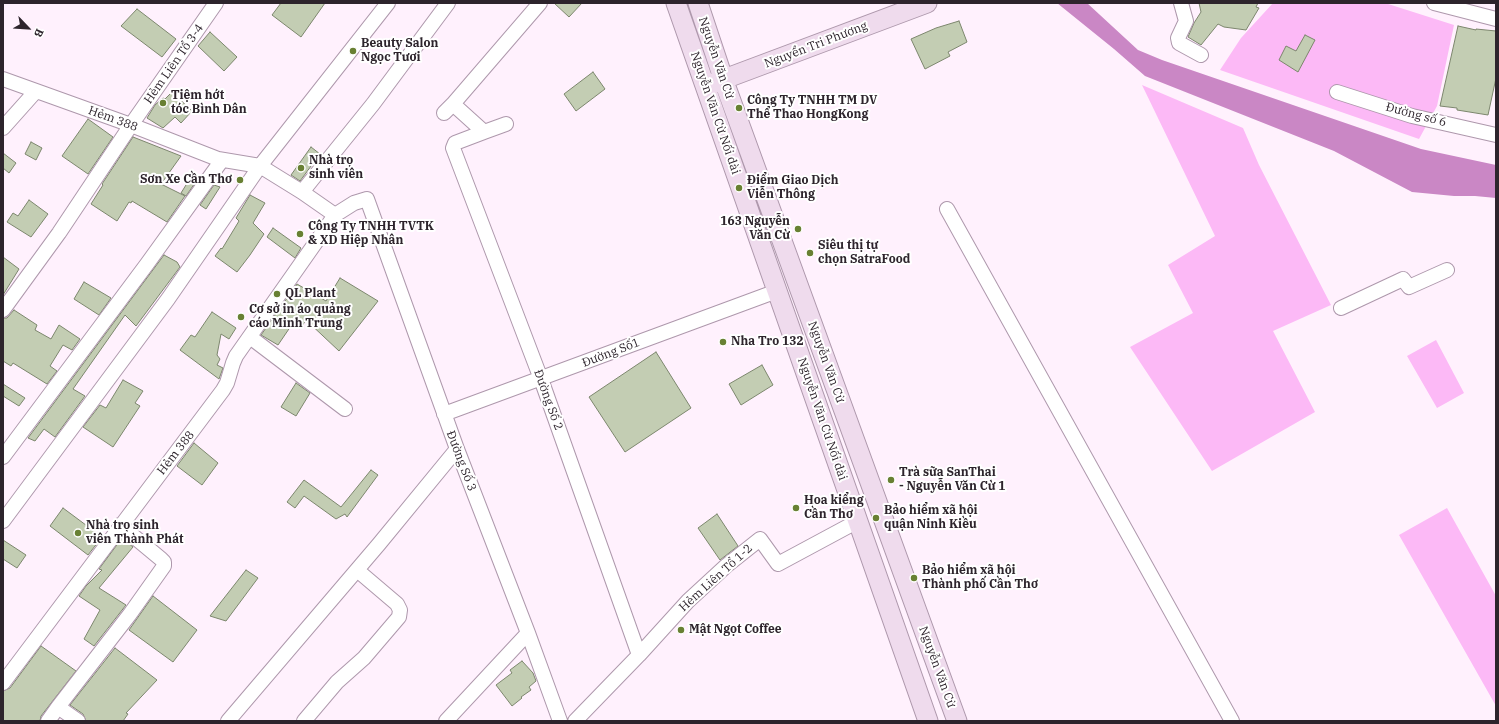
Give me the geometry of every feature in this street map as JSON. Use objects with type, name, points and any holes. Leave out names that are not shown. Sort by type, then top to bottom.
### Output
[{"type":"main road","name":"Nguyễn Văn Cừ Nối dài","points":[[676,3],[928,721]]},
{"type":"main road","name":"Nguyễn Văn Cừ","points":[[698,3],[724,80],[957,721]]},
{"type":"main road","name":"Nguyển Tri Phương","points":[[705,86],[927,3]]},
{"type":"street","name":"Hẻm Liên Tổ 3-4","points":[[3,310],[59,233],[131,125],[216,3]]},
{"type":"street","points":[[3,521],[168,299],[260,166],[388,3]]},
{"type":"street","points":[[302,192],[373,104],[448,3]]},
{"type":"street","points":[[506,124],[484,132],[448,108],[540,3]]},
{"type":"street","points":[[1181,3],[1186,20],[1178,38],[1179,43],[1201,55]]},
{"type":"street","points":[[1434,3],[1451,5],[1496,19]]},
{"type":"street","name":"Hẻm 388","points":[[3,79],[131,125],[222,160],[260,166],[302,192],[335,215]]},
{"type":"street","points":[[3,128],[36,91]]},
{"type":"street","name":"Đường số 6","points":[[1337,92],[1412,116],[1496,135]]},
{"type":"street","name":"Đường Số 2","points":[[484,132],[455,143],[453,148],[541,379],[639,655]]},
{"type":"street","points":[[3,457],[147,264],[222,160]]},
{"type":"street","name":"Hẻm 388","points":[[3,683],[223,390],[227,383],[233,362],[335,215],[354,203],[367,199]]},
{"type":"street","name":"Đường Số 3","points":[[367,199],[444,414],[560,721]]},
{"type":"street","points":[[947,209],[1232,721]]},
{"type":"street","points":[[1341,308],[1404,278],[1409,287],[1447,270]]},
{"type":"street","name":"Đường Số1","points":[[444,414],[777,291]]},
{"type":"street","points":[[250,337],[345,409]]},
{"type":"street","points":[[228,721],[357,570],[457,449]]},
{"type":"street","name":"Hẻm Liên Tổ 1-2","points":[[639,655],[688,601],[726,566],[760,539],[778,564],[858,521]]},
{"type":"street","points":[[48,721],[130,614],[164,566],[164,562],[161,559],[120,526]]},
{"type":"street","points":[[304,721],[337,682],[364,658],[399,617],[400,610],[397,604],[357,570]]},
{"type":"street","points":[[446,721],[528,633]]},
{"type":"street","points":[[575,721],[639,655]]},
{"type":"street","points":[[58,707],[78,721]]},
{"type":"shaded area","points":[[1057,3],[1087,3],[1138,50],[1162,60],[1421,149],[1496,165],[1496,198],[1412,192],[1334,151],[1145,76]]},
{"type":"shaded area","points":[[1273,3],[1385,3],[1454,25],[1437,106],[1419,139],[1220,70],[1241,38]]},
{"type":"shaded area","points":[[1142,85],[1243,128],[1259,165],[1331,305],[1273,331],[1315,412],[1212,471],[1130,347],[1193,313],[1168,265],[1215,236]]},
{"type":"shaded area","points":[[1436,340],[1464,393],[1437,408],[1407,356]]},
{"type":"shaded area","points":[[1447,508],[1496,596],[1496,706],[1399,535]]},
{"type":"building","points":[[281,3],[325,3],[301,37],[272,15]]},
{"type":"building","points":[[554,3],[582,3],[569,17]]},
{"type":"building","points":[[1199,3],[1258,3],[1256,7],[1259,8],[1246,30],[1224,27],[1218,24],[1201,45],[1188,37],[1201,12]]},
{"type":"building","points":[[137,9],[176,39],[162,57],[121,26]]},
{"type":"building","points":[[959,21],[967,42],[948,52],[950,56],[925,69],[911,39],[936,28]]},
{"type":"building","points":[[1458,26],[1476,30],[1496,31],[1496,78],[1488,115],[1440,106]]},
{"type":"building","points":[[210,32],[237,57],[224,71],[198,46]]},
{"type":"building","points":[[1305,35],[1315,40],[1298,72],[1279,60],[1286,46],[1296,51]]},
{"type":"building","points":[[593,72],[605,89],[576,111],[564,94]]},
{"type":"building","points":[[172,92],[192,111],[181,123],[175,117],[163,128],[147,118],[155,105],[163,98],[165,99]]},
{"type":"building","points":[[88,119],[113,137],[88,174],[62,156]]},
{"type":"building","points":[[133,137],[181,156],[161,184],[185,196],[167,222],[132,201],[131,203],[129,202],[117,221],[91,204],[103,185],[102,184]]},
{"type":"building","points":[[31,142],[42,148],[36,160],[25,154]]},
{"type":"building","points":[[311,147],[320,154],[300,181],[291,175]]},
{"type":"building","points":[[3,153],[16,163],[9,173],[3,168]]},
{"type":"building","points":[[191,177],[197,180],[186,196],[181,193]]},
{"type":"building","points":[[214,185],[220,187],[206,209],[200,205]]},
{"type":"building","points":[[250,195],[265,203],[253,223],[264,234],[237,272],[215,256],[221,248],[222,249],[239,221],[236,218]]},
{"type":"building","points":[[29,200],[48,214],[31,237],[7,222],[13,213],[18,216]]},
{"type":"building","points":[[273,228],[301,248],[295,258],[267,237]]},
{"type":"building","points":[[164,255],[177,262],[180,267],[136,326],[125,315],[73,389],[85,396],[55,437],[44,429],[35,441],[28,438]]},
{"type":"building","points":[[3,257],[19,269],[3,295]]},
{"type":"building","points":[[340,278],[378,301],[339,351],[306,320],[300,329],[293,323],[278,345],[261,335],[297,284],[326,301]]},
{"type":"building","points":[[84,282],[111,298],[99,315],[74,299]]},
{"type":"building","points":[[14,310],[37,325],[35,330],[51,339],[59,325],[80,339],[72,350],[63,345],[50,366],[57,371],[47,384],[13,363],[11,366],[3,361],[3,318],[7,318]]},
{"type":"building","points":[[212,312],[236,328],[229,339],[221,334],[217,355],[220,359],[217,365],[223,368],[219,379],[180,350],[191,335],[195,337]]},
{"type":"building","points":[[656,352],[691,408],[625,452],[589,397]]},
{"type":"building","points":[[762,365],[773,385],[741,405],[729,384]]},
{"type":"building","points":[[123,380],[143,391],[135,403],[140,406],[113,447],[83,427],[100,405],[106,408]]},
{"type":"building","points":[[296,383],[310,393],[296,416],[281,407]]},
{"type":"building","points":[[3,384],[25,398],[19,406],[3,396]]},
{"type":"building","points":[[194,443],[218,463],[202,485],[177,466]]},
{"type":"building","points":[[371,470],[378,475],[347,517],[345,514],[336,519],[304,496],[295,508],[287,502],[304,480],[341,507]]},
{"type":"building","name":"Nhà trọ sinh viên Thành Phát","points":[[63,508],[102,537],[88,555],[50,526]]},
{"type":"building","points":[[717,514],[738,546],[720,560],[698,528]]},
{"type":"building","points":[[122,538],[133,547],[99,588],[126,605],[94,646],[84,639],[100,610],[79,596],[86,586],[102,570],[99,569]]},
{"type":"building","points":[[3,540],[26,555],[17,568],[3,559]]},
{"type":"building","points":[[246,570],[258,578],[226,621],[210,616]]},
{"type":"building","points":[[153,596],[197,630],[173,662],[129,630]]},
{"type":"building","points":[[41,646],[76,671],[41,716],[40,721],[3,721],[3,691],[10,688]]},
{"type":"building","points":[[115,648],[157,680],[126,713],[128,714],[123,721],[86,721],[83,714],[70,705]]},
{"type":"building","points":[[522,661],[533,673],[536,681],[529,687],[531,690],[512,706],[496,685],[512,673],[510,670]]},
{"type":"place","name":"Beauty Salon Ngọc Tươi","points":[[353,51]]},
{"type":"place","name":"Tiệm hớt tóc Bình Dân","points":[[163,103]]},
{"type":"place","name":"Công Ty TNHH TM DV Thể Thao HongKong","points":[[739,108]]},
{"type":"place","name":"Nhà trọ sinh viên","points":[[301,168]]},
{"type":"place","name":"Sơn Xe Cần Thơ","points":[[240,180]]},
{"type":"place","name":"Điểm Giao Dịch Viễn Thông","points":[[739,188]]},
{"type":"place","name":"163 Nguyễn Văn Cừ","points":[[798,229]]},
{"type":"place","name":"Công Ty TNHH TVTK & XD Hiệp Nhân","points":[[300,234]]},
{"type":"place","name":"Siêu thị tự chọn SatraFood","points":[[810,253]]},
{"type":"place","name":"QL Plant","points":[[277,294]]},
{"type":"place","name":"Cơ sở in áo quảng cáo Minh Trung","points":[[241,317]]},
{"type":"place","name":"Nha Tro 132","points":[[723,342]]},
{"type":"place","name":"Trà sữa SanThai - Nguyễn Văn Cừ 1","points":[[891,480]]},
{"type":"place","name":"Hoa kiểng Cần Thơ","points":[[796,508]]},
{"type":"place","name":"Bảo hiểm xã hội quận Ninh Kiều","points":[[876,518]]},
{"type":"place","name":"Nhà trọ sinh viên Thành Phát","points":[[78,533]]},
{"type":"place","name":"Bảo hiểm xã hội Thành phố Cần Thơ","points":[[914,578]]},
{"type":"place","name":"Mật Ngọt Coffee","points":[[681,630]]}]
